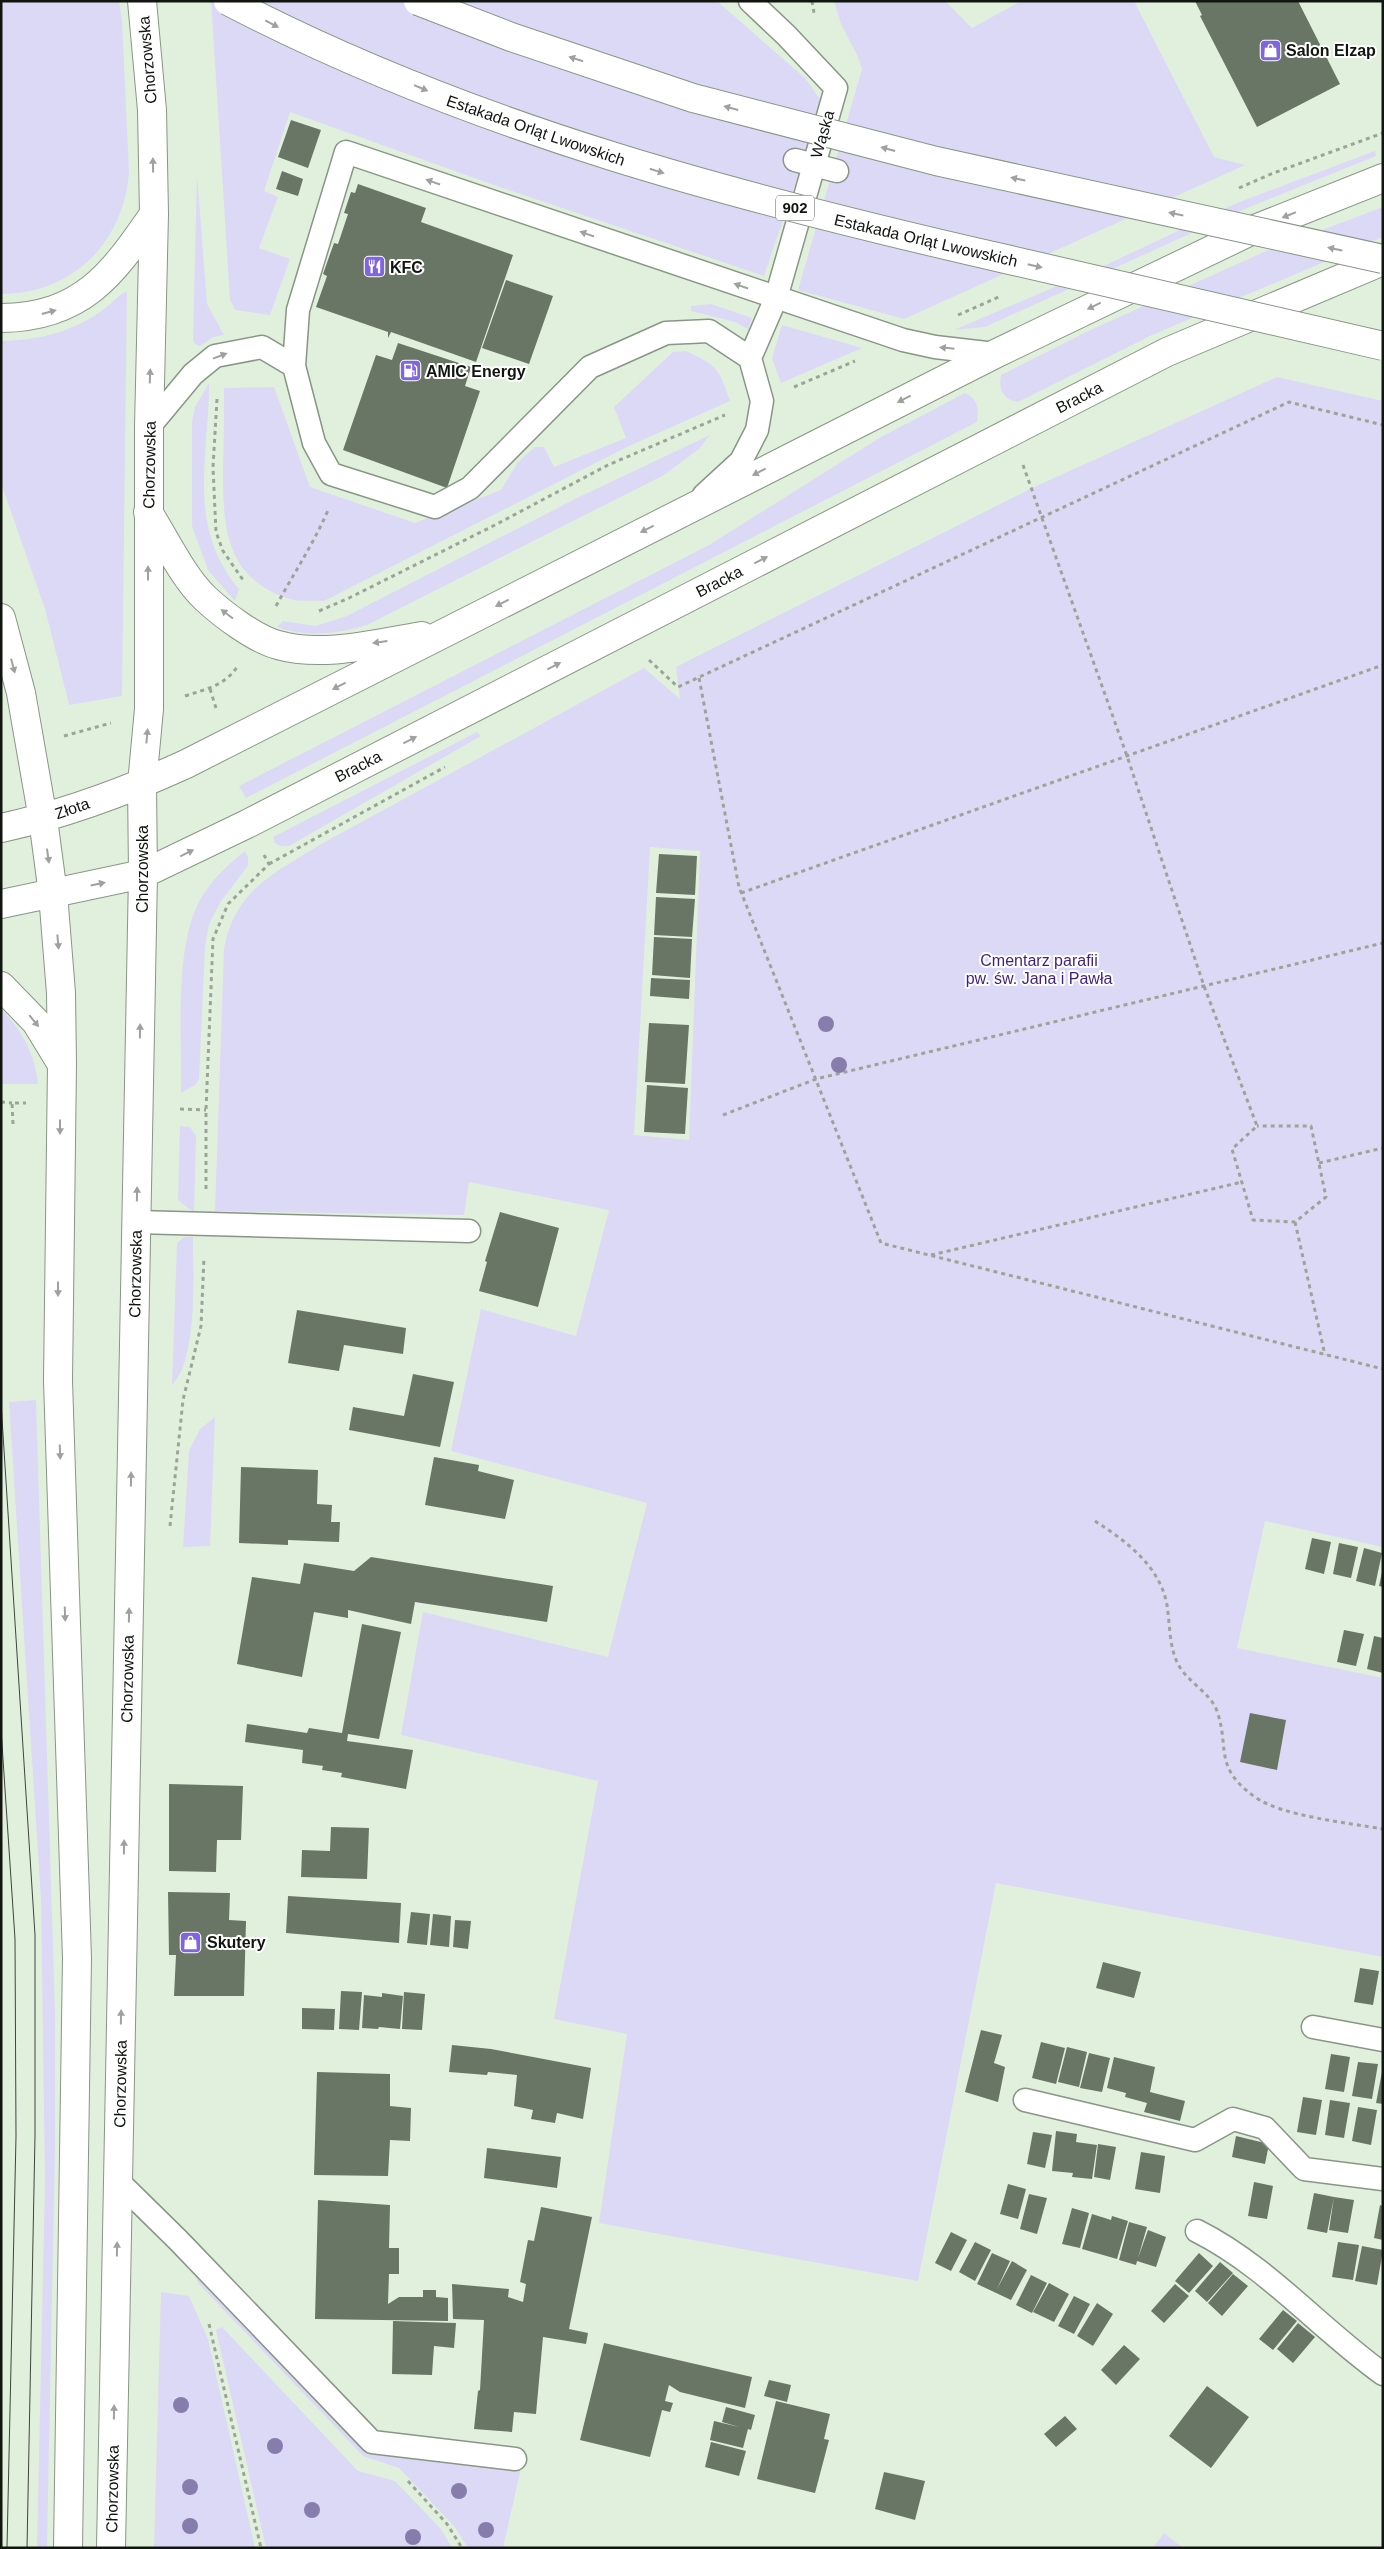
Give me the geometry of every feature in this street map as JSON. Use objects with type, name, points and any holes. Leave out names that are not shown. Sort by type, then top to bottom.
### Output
[{"type":"main road","name":"Chorzowska","points":[[111,2548],[143,874],[142,784],[149,709],[148,512],[154,214],[152,110],[142,1]]},
{"type":"main road","name":"Estakada Orląt Lwowskich","points":[[228,1],[281,29],[469,109],[657,172],[853,224],[1383,346]]},
{"type":"main road","points":[[418,1],[511,37],[694,98],[936,161],[1383,260]]},
{"type":"main road","points":[[142,784],[445,633],[690,507],[995,354],[1255,229],[1383,178]]},
{"type":"main road","points":[[1,318],[26,318],[58,309],[87,294],[106,278],[128,252],[154,214]]},
{"type":"main road","name":"Bracka","points":[[53,894],[143,874],[247,824],[1167,352],[1383,260]]},
{"type":"main road","points":[[148,512],[191,580],[205,598],[254,635],[268,642],[290,647],[335,649],[445,633]]},
{"type":"main road","points":[[1,618],[20,693],[44,818],[53,894],[61,993],[62,1064],[58,1381],[77,1958],[68,2548]]},
{"type":"main road","name":"Złota","points":[[1,828],[44,818],[142,784]]},
{"type":"main road","points":[[1,904],[53,894]]},
{"type":"main road","points":[[1,986],[36,1022],[62,1064]]},
{"type":"lane","name":"Wąska","points":[[750,1],[786,35],[836,88],[805,162],[776,298],[750,358]]},
{"type":"lane","points":[[690,507],[741,461],[757,430],[762,401],[750,358],[709,331],[666,333],[590,368],[470,488],[435,508],[331,474],[314,443],[294,366],[298,310],[346,152],[903,340],[935,347],[995,354]]},
{"type":"lane","points":[[805,162],[837,171]]},
{"type":"lane","points":[[149,427],[193,374],[215,356],[262,347],[294,366]]},
{"type":"lane","points":[[136,1222],[469,1230]]},
{"type":"lane","points":[[1313,2027],[1383,2040]]},
{"type":"lane","points":[[1025,2100],[1195,2140],[1233,2119],[1265,2128],[1304,2169],[1383,2180]]},
{"type":"lane","points":[[118,2181],[179,2241],[372,2442],[515,2459]]},
{"type":"lane","points":[[1197,2231],[1210,2238],[1275,2284],[1383,2374]]},
{"type":"path","points":[[1235,190],[1270,174],[1383,133]]},
{"type":"path","points":[[957,316],[1002,295]]},
{"type":"path","points":[[312,612],[328,608],[358,594],[617,461],[660,441],[762,401],[903,340]]},
{"type":"path","points":[[217,393],[213,467],[216,532],[223,550],[248,585]]},
{"type":"path","points":[[646,658],[678,687],[1289,402],[1383,425]]},
{"type":"path","points":[[1022,463],[1043,517],[1127,756],[1204,986],[1257,1126]]},
{"type":"path","points":[[269,612],[276,607],[320,527],[342,477]]},
{"type":"path","points":[[270,602],[276,607],[281,607]]},
{"type":"path","points":[[188,695],[210,689],[227,678],[241,662]]},
{"type":"path","points":[[741,893],[1383,665]]},
{"type":"path","points":[[699,678],[741,893],[882,1243],[1383,1369]]},
{"type":"path","points":[[210,689],[216,712]]},
{"type":"path","points":[[76,733],[114,722]]},
{"type":"path","points":[[169,1533],[183,1400],[201,1326],[206,1224],[206,1110],[213,940],[228,904],[269,864],[261,851]]},
{"type":"path","points":[[723,1115],[816,1079],[1383,943]]},
{"type":"path","points":[[1,1102],[30,1103]]},
{"type":"path","points":[[12,1103],[13,1124]]},
{"type":"path","points":[[180,1109],[206,1110]]},
{"type":"path","points":[[1257,1126],[1311,1126],[1318,1163],[1326,1197],[1295,1222],[1253,1220],[1232,1149],[1257,1126]]},
{"type":"path","points":[[1318,1163],[1383,1148]]},
{"type":"path","points":[[930,1256],[1242,1182]]},
{"type":"path","points":[[1295,1222],[1325,1355]]},
{"type":"path","points":[[1095,1522],[1117,1535],[1156,1575],[1166,1603],[1171,1638],[1178,1664],[1216,1710],[1224,1762],[1240,1785],[1256,1799],[1283,1810],[1383,1829]]},
{"type":"path","points":[[207,2318],[213,2335],[261,2548]]},
{"type":"green space","points":[[1,1],[119,1],[122,20],[129,172],[125,197],[117,221],[105,241],[90,259],[72,274],[51,285],[27,292],[1,294]]},
{"type":"green space","points":[[211,1],[717,1],[805,78],[820,99],[809,143],[764,276],[494,185],[290,112],[264,191],[278,197],[259,248],[290,259],[270,315],[235,310],[230,300]]},
{"type":"green space","points":[[834,1],[945,1],[972,28],[1021,1],[1134,1],[1214,157],[1245,165],[904,319],[798,290],[862,69],[841,24]]},
{"type":"green space","points":[[1375,151],[1376,156],[1240,211],[985,327],[954,330],[1108,264],[1237,203]]},
{"type":"green space","points":[[197,174],[207,304],[224,335],[213,337],[200,346],[195,344],[193,340]]},
{"type":"green space","points":[[1383,207],[1383,237],[1152,335],[1018,402],[1005,396],[1001,389],[1001,375],[1086,332],[1264,252]]},
{"type":"green space","points":[[127,291],[122,696],[69,705],[45,609],[1,483],[1,341],[40,337],[65,330],[100,312]]},
{"type":"green space","points":[[711,304],[752,318],[748,329],[735,322],[691,311],[691,306]]},
{"type":"green space","points":[[782,325],[862,348],[781,383],[772,358]]},
{"type":"green space","points":[[686,351],[705,360],[716,369],[723,381],[730,401],[629,446],[324,601],[294,600],[268,590],[252,578],[240,564],[232,547],[224,510],[224,388],[274,387],[310,487],[415,523],[501,490],[518,462],[535,447],[544,447],[554,467],[626,438],[614,407],[673,352]]},
{"type":"green space","name":"Cmentarz parafii pw. św. Jana i Pawła","points":[[1277,377],[1383,401],[1383,1547],[1265,1521],[1237,1648],[1383,1678],[1383,1957],[996,1883],[918,2281],[599,2223],[627,2034],[554,2019],[598,1781],[401,1735],[423,1612],[608,1657],[647,1503],[451,1451],[481,1309],[576,1336],[609,1210],[469,1182],[464,1215],[215,1211],[224,949],[229,929],[247,897],[274,874],[323,843],[644,668],[680,699],[676,667],[1032,488]],"holes":[[[650,847],[700,851],[689,1140],[634,1135]]]},
{"type":"green space","points":[[209,383],[204,490],[206,516],[212,541],[222,565],[239,589],[235,601],[208,570],[192,526],[192,422],[195,407]]},
{"type":"green space","points":[[965,393],[973,398],[977,405],[977,422],[246,798],[239,786],[709,545],[881,437]]},
{"type":"green space","points":[[710,435],[699,449],[664,475],[367,625],[322,634],[300,633],[277,627],[283,621],[316,626],[347,616],[577,498]]},
{"type":"green space","points":[[477,732],[481,736],[289,846],[276,844],[273,837]]},
{"type":"green space","points":[[245,851],[248,857],[248,866],[221,901],[209,924],[205,947],[199,1079],[195,1085],[181,1093],[181,995],[186,944],[191,922],[199,902],[208,887],[225,868]]},
{"type":"green space","points":[[1,1009],[15,1025],[31,1053],[38,1084],[1,1084]]},
{"type":"green space","points":[[180,1126],[190,1127],[196,1136],[194,1213],[178,1200]]},
{"type":"green space","points":[[184,1237],[193,1237],[192,1315],[186,1356],[180,1373],[172,1385],[177,1243]]},
{"type":"green space","points":[[36,1400],[55,2013],[55,2148],[47,2548],[37,2548],[45,2182],[41,1900],[9,1402]]},
{"type":"green space","points":[[215,1417],[210,1546],[183,1547],[189,1451],[200,1429]]},
{"type":"green space","points":[[187,2254],[369,2446],[521,2468],[503,2548],[468,2548],[454,2526],[399,2468],[363,2456],[198,2283]]},
{"type":"green space","points":[[161,2292],[189,2296],[208,2339],[255,2548],[154,2548]]},
{"type":"green space","points":[[222,2327],[358,2471],[395,2481],[441,2529],[452,2548],[266,2548],[216,2330]]},
{"type":"green space","points":[[1164,2533],[1183,2548],[1153,2548]]},
{"type":"building","name":"Salon Elzap","points":[[1195,1],[1298,1],[1340,84],[1257,127],[1200,16],[1202,15]]},
{"type":"building","points":[[291,120],[321,130],[308,168],[278,157]]},
{"type":"building","points":[[282,171],[303,179],[298,196],[276,189]]},
{"type":"building","points":[[358,184],[426,208],[421,222],[513,255],[476,362],[391,332],[388,338],[388,332],[316,307],[327,276],[323,274],[334,243],[338,244],[348,214],[344,213],[351,192],[355,193]]},
{"type":"building","points":[[506,280],[553,296],[529,364],[482,348]]},
{"type":"building","points":[[398,343],[471,367],[465,386],[480,391],[447,488],[343,450],[376,355],[392,360]]},
{"type":"building","points":[[659,854],[697,856],[695,895],[656,893]]},
{"type":"building","points":[[656,897],[695,899],[692,937],[654,935]]},
{"type":"building","points":[[654,937],[692,939],[690,978],[652,975]]},
{"type":"building","points":[[651,978],[690,980],[689,999],[650,996]]},
{"type":"building","points":[[649,1023],[689,1025],[685,1084],[645,1082]]},
{"type":"building","points":[[647,1085],[688,1088],[685,1134],[644,1132]]},
{"type":"building","points":[[500,1212],[559,1228],[538,1307],[479,1291],[487,1262],[485,1261]]},
{"type":"building","points":[[297,1310],[406,1328],[403,1354],[344,1345],[339,1371],[288,1363]]},
{"type":"building","points":[[413,1374],[454,1382],[440,1447],[349,1430],[353,1407],[404,1416]]},
{"type":"building","points":[[434,1457],[479,1465],[478,1471],[514,1480],[505,1519],[425,1505]]},
{"type":"building","points":[[241,1467],[318,1470],[317,1504],[332,1505],[331,1522],[340,1522],[339,1542],[288,1540],[288,1545],[239,1543]]},
{"type":"building","points":[[1312,1538],[1331,1542],[1324,1574],[1305,1569]]},
{"type":"building","points":[[1339,1543],[1358,1547],[1351,1578],[1333,1574]]},
{"type":"building","points":[[1364,1548],[1382,1553],[1375,1586],[1356,1581]]},
{"type":"building","points":[[371,1557],[553,1586],[547,1622],[415,1602],[411,1624],[348,1610],[348,1618],[314,1612],[302,1677],[237,1664],[252,1577],[300,1584],[304,1563],[354,1571]]},
{"type":"building","points":[[1383,1573],[1383,1587],[1379,1586]]},
{"type":"building","points":[[362,1624],[401,1632],[379,1739],[348,1734],[347,1741],[413,1750],[406,1789],[341,1777],[342,1773],[322,1770],[323,1766],[302,1763],[303,1750],[245,1742],[247,1724],[307,1733],[309,1728],[342,1733]]},
{"type":"building","points":[[1344,1630],[1364,1634],[1356,1666],[1337,1662]]},
{"type":"building","points":[[1374,1636],[1383,1638],[1383,1673],[1367,1669]]},
{"type":"building","points":[[1250,1713],[1286,1720],[1277,1770],[1240,1762]]},
{"type":"building","points":[[169,1784],[243,1786],[241,1840],[217,1840],[216,1872],[169,1871]]},
{"type":"building","points":[[331,1827],[369,1828],[367,1879],[301,1877],[302,1850],[330,1851]]},
{"type":"building","points":[[168,1892],[230,1893],[229,1920],[246,1921],[244,1996],[174,1996],[176,1955],[169,1955]]},
{"type":"building","points":[[288,1896],[401,1903],[399,1943],[286,1933]]},
{"type":"building","points":[[411,1912],[430,1914],[427,1945],[407,1943]]},
{"type":"building","points":[[433,1914],[451,1916],[449,1947],[430,1945]]},
{"type":"building","points":[[455,1920],[471,1921],[468,1949],[453,1947]]},
{"type":"building","points":[[1103,1962],[1141,1972],[1134,1998],[1096,1988]]},
{"type":"building","points":[[1360,1968],[1379,1971],[1373,2005],[1354,2002]]},
{"type":"building","points":[[341,1991],[362,1992],[359,2030],[339,2029]]},
{"type":"building","points":[[404,1992],[425,1994],[422,2030],[402,2029]]},
{"type":"building","points":[[382,1993],[403,1996],[400,2029],[362,2028],[364,1995],[382,1997]]},
{"type":"building","points":[[302,2008],[335,2009],[334,2030],[302,2029]]},
{"type":"building","points":[[981,2030],[1002,2035],[994,2063],[1005,2067],[998,2102],[965,2092]]},
{"type":"building","points":[[1041,2042],[1065,2048],[1056,2084],[1032,2078]]},
{"type":"building","points":[[452,2045],[491,2049],[591,2068],[583,2119],[557,2113],[555,2123],[531,2119],[533,2110],[514,2106],[517,2075],[488,2072],[487,2075],[449,2072]]},
{"type":"building","points":[[1067,2047],[1087,2052],[1079,2087],[1058,2082]]},
{"type":"building","points":[[1089,2053],[1110,2058],[1102,2092],[1080,2088]]},
{"type":"building","points":[[1331,2054],[1350,2057],[1344,2092],[1325,2089]]},
{"type":"building","points":[[1114,2057],[1155,2067],[1150,2092],[1185,2101],[1180,2121],[1144,2112],[1147,2103],[1125,2097],[1126,2093],[1107,2088]]},
{"type":"building","points":[[1358,2062],[1378,2064],[1372,2099],[1352,2096]]},
{"type":"building","points":[[317,2072],[390,2074],[390,2106],[411,2108],[410,2141],[390,2140],[388,2176],[314,2175]]},
{"type":"building","points":[[1383,2072],[1383,2104],[1376,2103]]},
{"type":"building","points":[[1303,2097],[1322,2100],[1316,2135],[1297,2132]]},
{"type":"building","points":[[1330,2100],[1350,2103],[1344,2138],[1325,2135]]},
{"type":"building","points":[[1358,2107],[1377,2110],[1371,2145],[1352,2141]]},
{"type":"building","points":[[1056,2131],[1077,2134],[1076,2142],[1097,2145],[1092,2179],[1072,2177],[1073,2173],[1052,2171]]},
{"type":"building","points":[[1033,2132],[1052,2135],[1045,2168],[1027,2164]]},
{"type":"building","points":[[1236,2136],[1269,2144],[1265,2164],[1232,2157]]},
{"type":"building","points":[[1098,2144],[1116,2147],[1110,2180],[1094,2177]]},
{"type":"building","points":[[487,2148],[561,2157],[557,2188],[484,2178]]},
{"type":"building","points":[[1141,2152],[1165,2156],[1160,2193],[1135,2189]]},
{"type":"building","points":[[1254,2182],[1273,2186],[1267,2219],[1248,2216]]},
{"type":"building","points":[[1008,2184],[1026,2189],[1018,2219],[1000,2214]]},
{"type":"building","points":[[1314,2193],[1334,2197],[1327,2233],[1307,2229]]},
{"type":"building","points":[[1029,2194],[1047,2198],[1037,2234],[1020,2229]]},
{"type":"building","points":[[1334,2197],[1354,2200],[1348,2233],[1329,2230]]},
{"type":"building","points":[[318,2200],[390,2205],[389,2248],[399,2248],[399,2274],[389,2274],[388,2304],[399,2297],[423,2297],[423,2290],[436,2290],[436,2297],[448,2298],[448,2321],[315,2319]]},
{"type":"building","points":[[1380,2205],[1383,2206],[1383,2240],[1374,2238]]},
{"type":"building","points":[[541,2207],[592,2217],[569,2329],[588,2333],[586,2344],[543,2337],[536,2414],[514,2412],[512,2432],[474,2429],[478,2391],[480,2390],[484,2320],[453,2319],[452,2284],[509,2289],[508,2297],[523,2302],[526,2284],[520,2282],[528,2240],[534,2241]]},
{"type":"building","points":[[1072,2208],[1089,2213],[1080,2248],[1062,2244]]},
{"type":"building","points":[[1092,2214],[1111,2220],[1112,2216],[1128,2221],[1117,2259],[1082,2249]]},
{"type":"building","points":[[1129,2222],[1147,2227],[1138,2258],[1148,2230],[1166,2237],[1156,2267],[1137,2261],[1136,2265],[1119,2260]]},
{"type":"building","points":[[951,2232],[967,2240],[951,2271],[935,2263]]},
{"type":"building","points":[[975,2242],[991,2250],[975,2281],[959,2272]]},
{"type":"building","points":[[1338,2242],[1359,2245],[1353,2280],[1332,2277]]},
{"type":"building","points":[[1362,2246],[1383,2250],[1377,2285],[1355,2281]]},
{"type":"building","points":[[992,2253],[1010,2261],[997,2289],[1012,2261],[1027,2270],[1011,2300],[977,2284]]},
{"type":"building","points":[[1199,2253],[1213,2266],[1189,2293],[1175,2281]]},
{"type":"building","points":[[1220,2262],[1233,2273],[1207,2302],[1195,2291]]},
{"type":"building","points":[[1233,2274],[1248,2286],[1222,2316],[1208,2303]]},
{"type":"building","points":[[1031,2275],[1047,2283],[1032,2313],[1016,2305]]},
{"type":"building","points":[[1049,2283],[1069,2294],[1054,2322],[1033,2312]]},
{"type":"building","points":[[1175,2284],[1189,2296],[1164,2323],[1151,2311]]},
{"type":"building","points":[[1074,2296],[1090,2304],[1074,2334],[1058,2326]]},
{"type":"building","points":[[1097,2303],[1113,2314],[1093,2346],[1077,2336]]},
{"type":"building","points":[[1283,2310],[1297,2321],[1273,2350],[1259,2339]]},
{"type":"building","points":[[393,2321],[456,2323],[454,2348],[434,2346],[432,2375],[392,2374]]},
{"type":"building","points":[[1298,2323],[1315,2337],[1293,2363],[1277,2349]]},
{"type":"building","points":[[604,2343],[752,2377],[745,2408],[680,2392],[669,2385],[665,2401],[673,2403],[670,2412],[662,2410],[650,2457],[580,2440]]},
{"type":"building","points":[[1124,2345],[1140,2359],[1116,2385],[1101,2370]]},
{"type":"building","points":[[769,2380],[791,2385],[787,2402],[764,2396]]},
{"type":"building","points":[[1207,2386],[1249,2417],[1211,2468],[1169,2436]]},
{"type":"building","points":[[776,2401],[830,2414],[824,2439],[829,2440],[815,2493],[757,2479]]},
{"type":"building","points":[[726,2407],[755,2415],[751,2430],[748,2429],[743,2448],[710,2440],[714,2421],[739,2427],[722,2422]]},
{"type":"building","points":[[1065,2416],[1077,2429],[1056,2447],[1044,2434]]},
{"type":"building","points":[[711,2442],[746,2451],[739,2476],[705,2467]]},
{"type":"building","points":[[884,2472],[925,2481],[915,2520],[875,2509]]},
{"type":"tram line","points":[[1,1403],[35,1935],[35,2136],[27,2548]]},
{"type":"tram line","points":[[1,1729],[15,1939],[16,2136],[7,2548]]},
{"type":"place","name":"Salon Elzap","points":[[1270,50]]},
{"type":"place","name":"KFC","points":[[374,267]]},
{"type":"place","name":"AMIC Energy","points":[[410,371]]},
{"type":"place","name":"Skutery","points":[[191,1942]]}]
